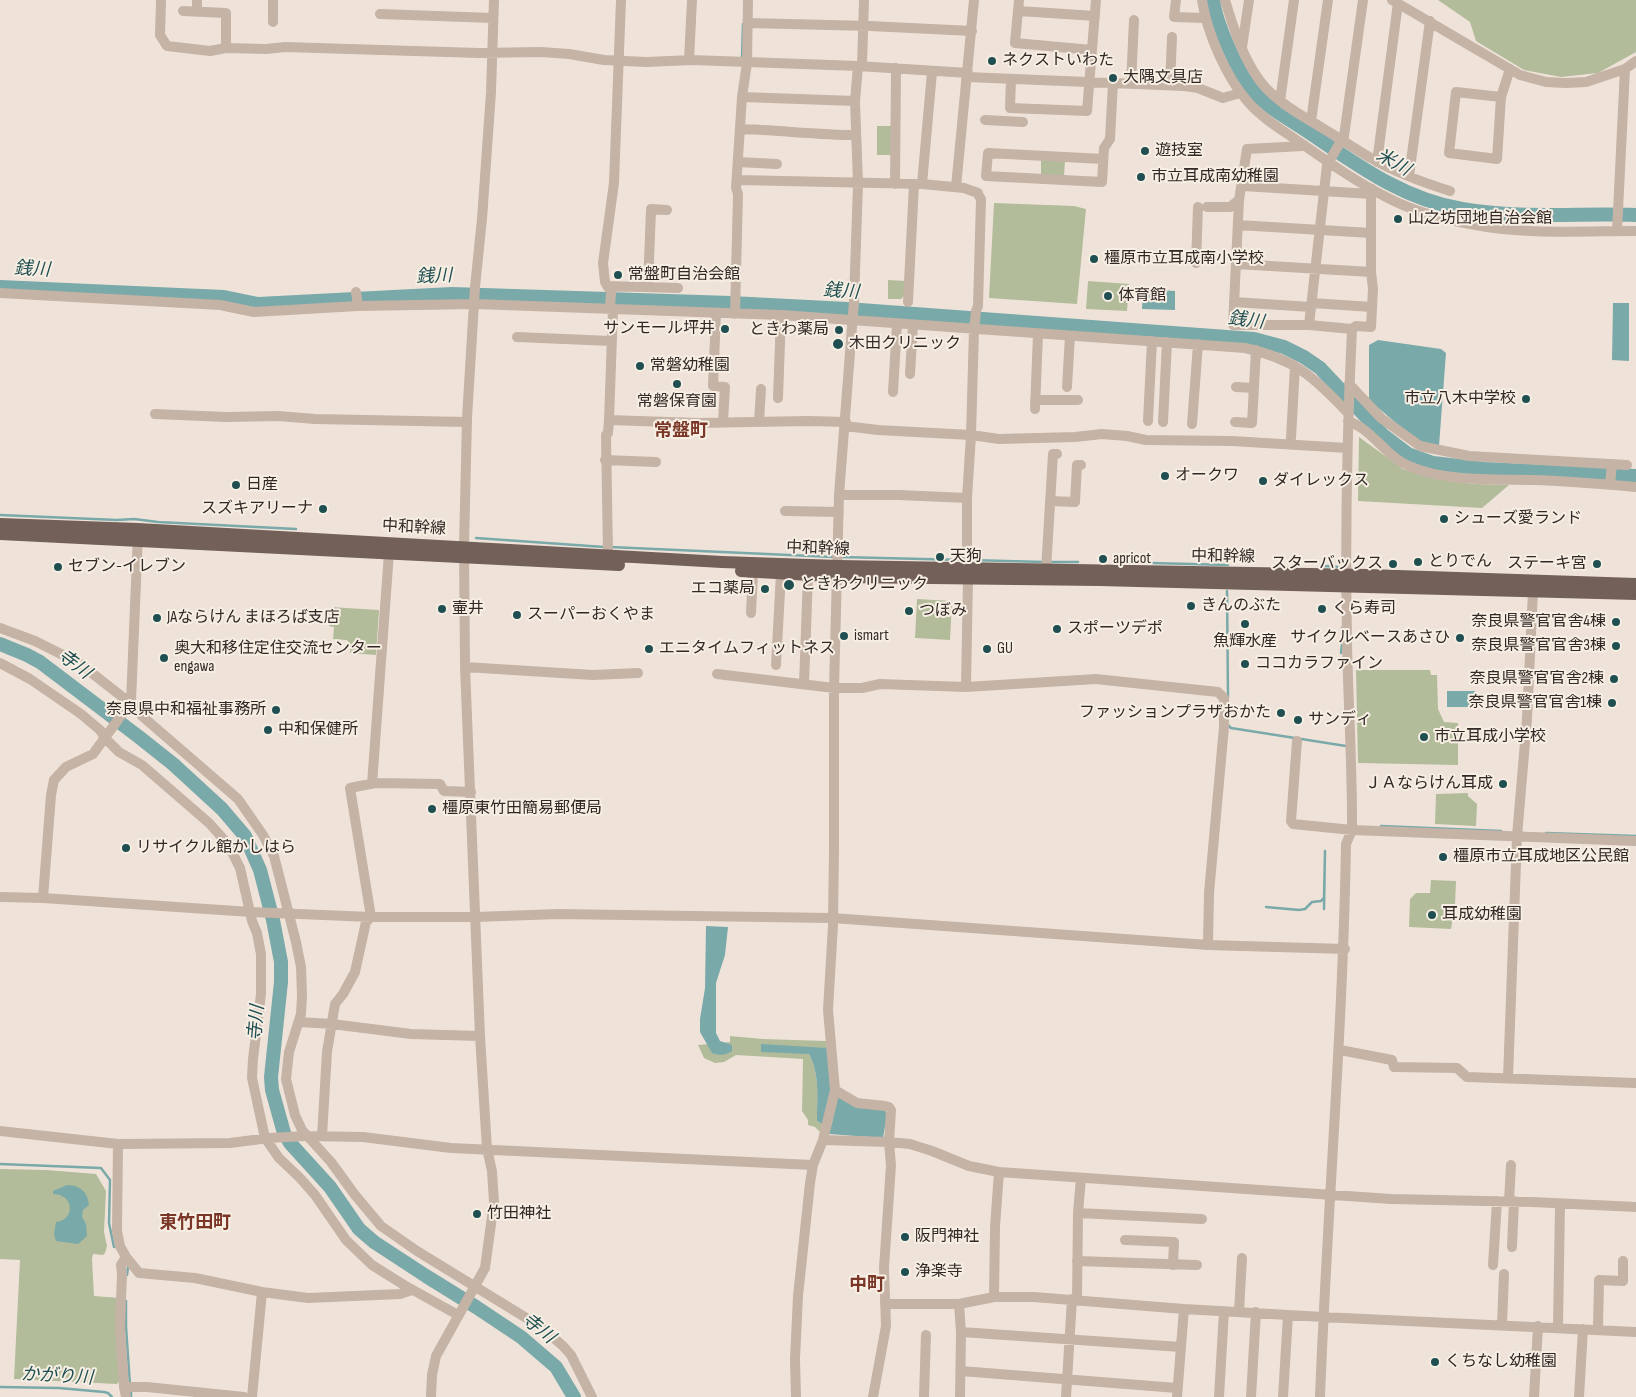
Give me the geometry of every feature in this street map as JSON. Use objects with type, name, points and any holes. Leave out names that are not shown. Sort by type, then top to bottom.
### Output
[{"type":"main road","name":"中和幹線","points":[[0,524],[389,553],[608,549],[838,564],[1347,581],[1636,584]]},
{"type":"main road","name":"中和幹線","points":[[0,534],[138,534],[465,552],[753,572],[808,574],[838,564]]},
{"type":"main road","name":"中和幹線","points":[[967,567],[1047,564],[1347,581],[1636,594]]},
{"type":"street","points":[[161,0],[160,35],[167,46],[210,50],[285,47],[365,51],[541,52],[618,61],[689,60],[860,66],[1011,79],[1170,85],[1198,88],[1223,98],[1240,93]]},
{"type":"street","points":[[196,12],[197,0]]},
{"type":"street","points":[[272,22],[273,0]]},
{"type":"street","points":[[431,1397],[432,1375],[436,1356],[485,1268],[494,1202],[494,1182],[487,1149],[480,1036],[465,668],[465,552],[467,422],[485,185],[493,53],[494,0]]},
{"type":"street","points":[[608,549],[606,435],[608,433],[609,420],[612,341],[611,308],[603,263],[614,183],[621,0]]},
{"type":"street","points":[[689,60],[692,0]]},
{"type":"street","points":[[735,312],[738,194],[736,188],[742,97],[747,63],[748,0]]},
{"type":"street","points":[[796,1397],[795,1359],[800,1271],[813,1164],[823,1140],[835,1090],[828,1010],[834,838],[834,688],[839,495],[854,304],[858,184],[855,101],[860,66],[864,0]]},
{"type":"street","points":[[956,187],[974,0]]},
{"type":"street","points":[[1011,79],[1010,108],[1087,112],[1096,0]]},
{"type":"street","points":[[1176,0],[1174,16],[1205,18]]},
{"type":"street","points":[[1202,0],[1205,18],[1224,65],[1240,93],[1256,112],[1303,146],[1329,160],[1372,192]]},
{"type":"street","points":[[1225,0],[1242,48],[1259,80],[1271,94],[1341,142],[1377,162],[1450,191]]},
{"type":"street","points":[[1242,48],[1249,0]]},
{"type":"street","points":[[1280,101],[1294,0]]},
{"type":"street","points":[[1311,121],[1328,0]]},
{"type":"street","points":[[1309,326],[1324,190],[1329,160],[1341,142],[1347,120],[1363,0]]},
{"type":"street","points":[[1377,162],[1395,2],[1520,74],[1546,82],[1566,84],[1586,82],[1625,69],[1636,62]]},
{"type":"street","points":[[1092,50],[1015,43],[1019,5],[1095,16]]},
{"type":"street","points":[[184,11],[226,13],[226,48]]},
{"type":"street","points":[[380,14],[493,18]]},
{"type":"street","points":[[1131,84],[1134,20]]},
{"type":"street","points":[[1409,176],[1430,21]]},
{"type":"street","points":[[748,23],[972,31]]},
{"type":"street","points":[[1170,85],[1172,37]]},
{"type":"street","points":[[895,184],[896,68]]},
{"type":"street","points":[[1502,98],[1456,92],[1449,153],[1497,159],[1502,98],[1510,68]]},
{"type":"street","points":[[1617,230],[1625,69]]},
{"type":"street","points":[[908,302],[918,184],[932,72]]},
{"type":"street","points":[[1103,159],[988,153],[986,176],[1102,182],[1104,148],[1110,138],[1113,83]]},
{"type":"street","points":[[742,97],[855,101]]},
{"type":"street","points":[[985,120],[1023,122]]},
{"type":"street","points":[[740,129],[856,135]]},
{"type":"street","points":[[1303,146],[1247,149],[1239,200],[1233,325],[1371,327],[1373,283],[1371,272],[1372,192]]},
{"type":"street","points":[[738,162],[777,164]]},
{"type":"street","points":[[737,180],[918,184],[964,188],[978,194],[981,199],[978,306],[974,327],[967,498],[966,687]]},
{"type":"street","points":[[1242,186],[1372,192],[1436,216],[1471,225],[1509,230],[1636,231]]},
{"type":"street","points":[[1196,263],[1203,207],[1230,207],[1239,200]]},
{"type":"street","points":[[648,287],[651,209],[667,210]]},
{"type":"street","points":[[1238,225],[1371,233]]},
{"type":"street","points":[[1236,264],[1371,272]]},
{"type":"street","points":[[609,291],[648,287],[678,288]]},
{"type":"street","points":[[0,293],[220,304],[254,312],[357,299],[716,313],[735,312],[853,318],[897,324],[974,327],[1038,334],[1237,347],[1277,356],[1312,377],[1389,454],[1407,466],[1462,478],[1610,483],[1636,487]]},
{"type":"street","points":[[1234,302],[1372,306]]},
{"type":"street","points":[[716,313],[713,386],[725,387],[723,422]]},
{"type":"street","points":[[778,398],[781,315]]},
{"type":"street","points":[[893,392],[897,324]]},
{"type":"street","points":[[910,374],[913,325]]},
{"type":"street","points":[[1320,1397],[1336,1079],[1340,1050],[1345,949],[1346,844],[1352,830],[1352,751],[1347,640],[1347,448],[1352,328]]},
{"type":"street","points":[[1038,334],[1035,404],[1078,400]]},
{"type":"street","points":[[1067,387],[1070,336]]},
{"type":"street","points":[[517,337],[612,341]]},
{"type":"street","points":[[1148,421],[1152,341]]},
{"type":"street","points":[[1164,422],[1167,342]]},
{"type":"street","points":[[1192,424],[1198,344]]},
{"type":"street","points":[[1235,422],[1252,423],[1256,350]]},
{"type":"street","points":[[1291,438],[1295,366]]},
{"type":"street","points":[[1236,387],[1254,388]]},
{"type":"street","points":[[1349,387],[1381,418],[1420,446],[1464,455],[1611,466],[1627,465]]},
{"type":"street","points":[[759,422],[761,389]]},
{"type":"street","points":[[155,414],[467,422]]},
{"type":"street","points":[[609,420],[845,424],[878,430],[971,435],[1000,439],[1102,434],[1146,440],[1232,441],[1347,448]]},
{"type":"street","points":[[1047,564],[1053,454],[1057,454]]},
{"type":"street","points":[[606,460],[656,462]]},
{"type":"street","points":[[1050,501],[1075,502],[1076,466],[1081,465]]},
{"type":"street","points":[[1610,483],[1611,466]]},
{"type":"street","points":[[839,495],[967,498]]},
{"type":"street","points":[[785,511],[839,512]]},
{"type":"street","points":[[43,898],[51,795],[54,780],[66,767],[93,754],[129,705],[138,534]]},
{"type":"street","points":[[372,784],[389,553]]},
{"type":"street","points":[[751,612],[753,572]]},
{"type":"street","points":[[776,665],[781,573]]},
{"type":"street","points":[[804,684],[808,574]]},
{"type":"street","points":[[1508,1078],[1517,836],[1527,719],[1533,590]]},
{"type":"street","points":[[0,628],[35,641],[79,663],[124,699],[238,799],[263,835],[274,856],[301,967],[301,1014],[289,1052],[286,1079],[289,1096],[304,1136],[331,1162],[381,1226],[417,1251],[541,1327],[563,1346],[571,1355],[592,1397]]},
{"type":"street","points":[[0,663],[20,672],[64,701],[100,730],[120,752],[142,765],[209,823],[228,844],[240,868],[253,912],[262,966],[252,1078],[267,1138],[278,1158],[315,1195],[346,1240],[372,1265],[412,1290],[459,1314]]},
{"type":"street","points":[[465,668],[593,675],[638,673]]},
{"type":"street","points":[[717,674],[834,688],[862,688],[880,684],[966,687],[1096,679],[1218,692],[1224,698],[1224,727],[1209,893],[1208,945]]},
{"type":"street","points":[[1297,740],[1291,821],[1294,824],[1352,830],[1636,841]]},
{"type":"street","points":[[371,917],[350,788],[372,784],[440,784],[444,791],[471,792]]},
{"type":"street","points":[[0,897],[43,898],[287,914],[371,917],[476,917],[558,914],[832,918],[1208,945],[1345,949]]},
{"type":"street","points":[[322,1136],[327,1052],[335,1004],[355,972],[366,922],[371,917]]},
{"type":"street","points":[[298,1022],[332,1024],[412,1034],[480,1036]]},
{"type":"street","points":[[1340,1050],[1392,1060],[1394,1067],[1457,1068],[1467,1077],[1636,1083]]},
{"type":"street","points":[[835,1090],[857,1102],[889,1107],[891,1110],[889,1142],[891,1165],[884,1268],[886,1333],[876,1378],[874,1397]]},
{"type":"street","points":[[0,1131],[118,1144],[230,1143],[304,1136],[363,1137],[451,1148],[813,1164]]},
{"type":"street","points":[[823,1140],[910,1144],[926,1148],[964,1164],[998,1172],[1391,1199],[1511,1201],[1636,1207]]},
{"type":"street","points":[[118,1144],[117,1230],[120,1246],[139,1273],[195,1278],[262,1292],[324,1298],[400,1294],[412,1290]]},
{"type":"street","points":[[1511,1165],[1512,1247]]},
{"type":"street","points":[[994,1297],[998,1172]]},
{"type":"street","points":[[1066,1397],[1069,1340],[1077,1261],[1081,1178]]},
{"type":"street","points":[[1493,1265],[1497,1201]]},
{"type":"street","points":[[1558,1327],[1560,1204]]},
{"type":"street","points":[[1078,1213],[1202,1219]]},
{"type":"street","points":[[1124,1240],[1174,1242],[1173,1265]]},
{"type":"street","points":[[126,1257],[121,1265],[120,1327],[125,1392],[147,1387],[244,1397]]},
{"type":"street","points":[[1239,1312],[1242,1258]]},
{"type":"street","points":[[1077,1261],[1196,1265]]},
{"type":"street","points":[[1598,1330],[1599,1280],[1623,1281],[1623,1261]]},
{"type":"street","points":[[1502,1325],[1504,1274]]},
{"type":"street","points":[[252,1397],[262,1292]]},
{"type":"street","points":[[885,1304],[959,1304],[994,1297],[1034,1297],[1184,1309],[1636,1332]]},
{"type":"street","points":[[959,1304],[961,1332],[960,1397]]},
{"type":"street","points":[[961,1371],[1177,1392],[1184,1309]]},
{"type":"street","points":[[1219,1397],[1224,1311]]},
{"type":"street","points":[[1251,1397],[1256,1312]]},
{"type":"street","points":[[1282,1397],[1288,1315]]},
{"type":"street","points":[[1534,1397],[1538,1326]]},
{"type":"street","points":[[1579,1397],[1583,1329]]},
{"type":"street","points":[[961,1332],[1181,1347]]},
{"type":"street","points":[[924,1397],[926,1335]]},
{"type":"green space","points":[[1438,0],[1636,0],[1636,52],[1598,73],[1561,77],[1524,70],[1476,41],[1470,22]]},
{"type":"green space","points":[[877,126],[891,126],[891,155],[877,155]]},
{"type":"green space","points":[[1041,160],[1065,161],[1064,176],[1041,175]]},
{"type":"green space","points":[[994,203],[1074,206],[1086,209],[1077,304],[989,298]]},
{"type":"green space","points":[[888,280],[906,281],[905,295],[901,299],[888,299]]},
{"type":"green space","name":"体育館","points":[[1088,281],[1129,284],[1127,311],[1086,309]]},
{"type":"green space","points":[[1359,437],[1403,469],[1447,481],[1509,485],[1482,508],[1358,501]]},
{"type":"green space","points":[[917,599],[952,601],[950,640],[915,638]]},
{"type":"green space","points":[[330,607],[379,610],[376,655],[350,653],[351,646],[347,640],[333,639],[334,627],[329,626]]},
{"type":"green space","points":[[1356,670],[1430,670],[1431,675],[1437,675],[1438,709],[1444,722],[1458,723],[1458,765],[1358,763]]},
{"type":"green space","points":[[1468,793],[1468,796],[1477,804],[1476,826],[1435,824],[1436,794]]},
{"type":"green space","points":[[1431,880],[1456,881],[1451,929],[1409,927],[1410,899],[1416,893],[1430,893]]},
{"type":"green space","points":[[730,1036],[826,1041],[827,1048],[809,1054],[813,1062],[816,1078],[817,1121],[824,1125],[821,1133],[815,1127],[808,1125],[808,1120],[802,1111],[803,1059],[736,1055],[724,1062],[715,1063],[704,1058],[698,1045],[730,1042]]},
{"type":"green space","points":[[0,1169],[96,1174],[106,1191],[104,1232],[107,1246],[103,1255],[93,1254],[94,1296],[119,1298],[120,1380],[117,1384],[14,1379],[20,1260],[0,1259]]},
{"type":"water","points":[[1143,289],[1175,291],[1175,310],[1142,309]]},
{"type":"water","points":[[1613,303],[1629,303],[1629,361],[1612,360]]},
{"type":"water","points":[[1378,340],[1441,349],[1446,353],[1439,446],[1416,440],[1369,400],[1369,345]]},
{"type":"water","points":[[1447,691],[1475,691],[1475,707],[1447,707]]},
{"type":"water","points":[[706,926],[728,927],[725,955],[716,983],[716,1033],[720,1041],[732,1045],[732,1051],[723,1055],[712,1053],[700,1032],[705,988]]},
{"type":"water","points":[[761,1044],[827,1048],[831,1093],[824,1125],[817,1121],[816,1078],[813,1062],[809,1054],[761,1052]]},
{"type":"water","points":[[838,1097],[885,1110],[887,1115],[883,1138],[829,1134]]},
{"type":"water","points":[[67,1185],[76,1186],[82,1190],[87,1196],[89,1205],[83,1210],[82,1217],[86,1224],[87,1236],[78,1244],[56,1241],[54,1234],[56,1222],[67,1217],[70,1207],[65,1198],[53,1194],[53,1191]]},
{"type":"waterway","name":"米川","points":[[1213,0],[1227,45],[1239,69],[1256,94],[1277,111],[1380,179],[1419,197],[1440,204],[1483,212],[1527,215],[1636,215]]},
{"type":"waterway","points":[[742,58],[743,24]]},
{"type":"waterway","name":"銭川","points":[[0,287],[224,297],[258,304],[452,294],[731,303],[847,309],[1254,339],[1284,347],[1320,368],[1383,435],[1408,454],[1433,463],[1485,469],[1636,476]]},
{"type":"waterway","points":[[0,515],[117,520],[134,519],[158,522],[296,529]]},
{"type":"waterway","points":[[476,538],[604,547]]},
{"type":"waterway","points":[[610,547],[834,557]]},
{"type":"waterway","points":[[840,557],[964,560]]},
{"type":"waterway","points":[[969,560],[1044,562]]},
{"type":"waterway","points":[[1049,562],[1078,562]]},
{"type":"waterway","points":[[1114,562],[1228,565]]},
{"type":"waterway","points":[[1324,566],[1341,567]]},
{"type":"waterway","points":[[1227,591],[1228,697]]},
{"type":"waterway","points":[[1342,628],[1342,636]]},
{"type":"waterway","name":"寺川","points":[[0,644],[40,662],[139,737],[173,764],[222,809],[245,836],[260,870],[273,920],[281,962],[281,982],[271,1077],[272,1090],[284,1133],[290,1143],[330,1187],[359,1229],[374,1242],[521,1337],[556,1367],[574,1397]]},
{"type":"waterway","points":[[1341,653],[1342,644]]},
{"type":"waterway","points":[[1228,725],[1231,728],[1346,746]]},
{"type":"waterway","points":[[1381,826],[1501,831]]},
{"type":"waterway","points":[[1546,833],[1636,836]]},
{"type":"waterway","points":[[1266,907],[1299,910],[1305,909],[1312,902],[1321,901],[1324,898],[1325,851],[1324,909]]},
{"type":"waterway","points":[[0,1164],[101,1168],[110,1180],[109,1223],[114,1247]]},
{"type":"waterway","points":[[127,1275],[128,1267]]},
{"type":"waterway","points":[[126,1301],[130,1385]]},
{"type":"waterway","name":"かがり川","points":[[0,1387],[59,1388],[104,1392],[112,1397]]},
{"type":"waterway","points":[[131,1390],[131,1397]]},
{"type":"place","name":"ネクストいわた","points":[[992,61]]},
{"type":"place","name":"大隅文具店","points":[[1113,78]]},
{"type":"place","name":"遊技室","points":[[1145,151]]},
{"type":"place","name":"市立耳成南幼稚園","points":[[1141,177]]},
{"type":"place","name":"山之坊団地自治会館","points":[[1398,219]]},
{"type":"place","name":"橿原市立耳成南小学校","points":[[1094,259]]},
{"type":"place","name":"常盤町自治会館","points":[[618,275]]},
{"type":"place","name":"体育館","points":[[1108,296]]},
{"type":"place","name":"サンモール坪井","points":[[725,329]]},
{"type":"place","name":"ときわ薬局","points":[[839,330]]},
{"type":"place","name":"木田クリニック","points":[[838,344]]},
{"type":"place","name":"常磐幼稚園","points":[[640,366]]},
{"type":"place","name":"常磐保育園","points":[[677,384]]},
{"type":"place","name":"市立八木中学校","points":[[1526,399]]},
{"type":"place","name":"オークワ","points":[[1165,476]]},
{"type":"place","name":"ダイレックス","points":[[1263,481]]},
{"type":"place","name":"日産","points":[[236,485]]},
{"type":"place","name":"スズキアリーナ","points":[[323,509]]},
{"type":"place","name":"シューズ愛ランド","points":[[1444,519]]},
{"type":"place","name":"天狗","points":[[940,557]]},
{"type":"place","name":"apricot","points":[[1103,559]]},
{"type":"place","name":"とりでん","points":[[1418,562]]},
{"type":"place","name":"スターバックス","points":[[1393,564]]},
{"type":"place","name":"ステーキ宮","points":[[1597,564]]},
{"type":"place","name":"セブン-イレブン","points":[[58,567]]},
{"type":"place","name":"ときわクリニック","points":[[789,585]]},
{"type":"place","name":"エコ薬局","points":[[765,589]]},
{"type":"place","name":"きんのぶた","points":[[1191,606]]},
{"type":"place","name":"壷井","points":[[442,609]]},
{"type":"place","name":"くら寿司","points":[[1322,609]]},
{"type":"place","name":"つぼみ","points":[[909,611]]},
{"type":"place","name":"スーパーおくやま","points":[[517,615]]},
{"type":"place","name":"JAならけん まほろば支店","points":[[157,618]]},
{"type":"place","name":"奈良県警官官舎4棟","points":[[1616,622]]},
{"type":"place","name":"魚輝水産","points":[[1245,624]]},
{"type":"place","name":"スポーツデポ","points":[[1057,629]]},
{"type":"place","name":"ismart","points":[[844,636]]},
{"type":"place","name":"サイクルベースあさひ","points":[[1460,638]]},
{"type":"place","name":"奈良県警官官舎3棟","points":[[1616,646]]},
{"type":"place","name":"エニタイムフィットネス","points":[[649,649]]},
{"type":"place","name":"GU","points":[[987,649]]},
{"type":"place","name":"奥大和移住定住交流センター engawa","points":[[164,658]]},
{"type":"place","name":"ココカラファイン","points":[[1245,664]]},
{"type":"place","name":"奈良県警官官舎2棟","points":[[1614,679]]},
{"type":"place","name":"奈良県警官官舎1棟","points":[[1612,703]]},
{"type":"place","name":"奈良県中和福祉事務所","points":[[276,710]]},
{"type":"place","name":"ファッションプラザおかた","points":[[1281,713]]},
{"type":"place","name":"サンディ","points":[[1298,720]]},
{"type":"place","name":"中和保健所","points":[[268,730]]},
{"type":"place","name":"市立耳成小学校","points":[[1424,737]]},
{"type":"place","name":"ＪＡならけん耳成","points":[[1503,784]]},
{"type":"place","name":"橿原東竹田簡易郵便局","points":[[432,809]]},
{"type":"place","name":"リサイクル館かしはら","points":[[126,848]]},
{"type":"place","name":"橿原市立耳成地区公民館","points":[[1443,857]]},
{"type":"place","name":"耳成幼稚園","points":[[1432,915]]},
{"type":"place","name":"竹田神社","points":[[477,1214]]},
{"type":"place","name":"阪門神社","points":[[905,1237]]},
{"type":"place","name":"浄楽寺","points":[[905,1272]]},
{"type":"place","name":"くちなし幼稚園","points":[[1435,1362]]},
{"type":"district","name":"常盤町","points":[[681,431]]},
{"type":"district","name":"東竹田町","points":[[195,1223]]},
{"type":"district","name":"中町","points":[[867,1285]]}]
